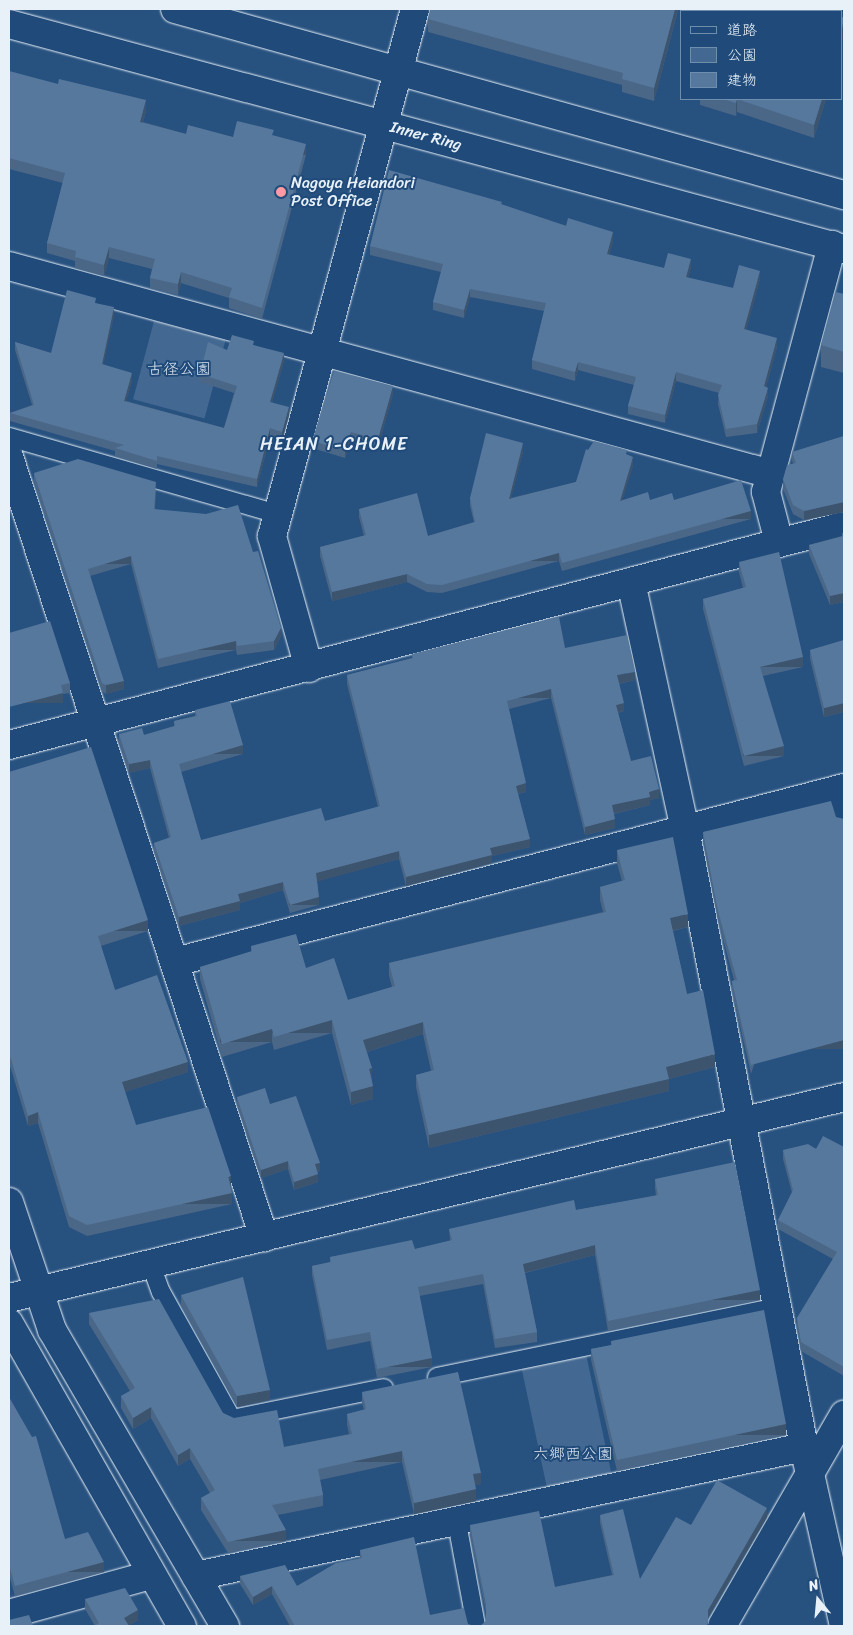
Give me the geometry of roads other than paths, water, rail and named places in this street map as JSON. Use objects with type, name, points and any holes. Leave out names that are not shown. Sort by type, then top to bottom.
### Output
[{"type":"street","points":[[175,9],[844,195]]},
{"type":"street","points":[[309,668],[272,536],[415,9]]},
{"type":"street","name":"Inner Ring","points":[[9,24],[838,247]]},
{"type":"street","points":[[779,542],[766,492],[838,247]]},
{"type":"street","points":[[9,266],[771,474]]},
{"type":"street","points":[[9,457],[176,962],[264,1237]]},
{"type":"street","points":[[9,745],[309,668],[844,526]]},
{"type":"street","points":[[631,582],[685,829],[808,1459],[844,1626]]},
{"type":"street","points":[[176,962],[840,788]]},
{"type":"street","points":[[9,1298],[742,1124],[844,1097]]},
{"type":"street","points":[[9,1202],[52,1330],[225,1626]]},
{"type":"street","points":[[9,1324],[151,1575],[182,1626]]},
{"type":"street","points":[[722,1626],[808,1459],[844,1415]]},
{"type":"street","points":[[196,1576],[457,1523],[545,1501],[808,1459]]},
{"type":"street","points":[[9,1614],[151,1575]]},
{"type":"lane","points":[[9,437],[277,514]]},
{"type":"lane","points":[[840,788],[844,819]]},
{"type":"lane","points":[[151,1265],[161,1292],[232,1419],[403,1384]]},
{"type":"lane","points":[[422,1380],[778,1307]]},
{"type":"lane","points":[[457,1523],[476,1626]]},
{"type":"place","name":"Nagoya Heiandori Post Office","points":[[281,192]]},
{"type":"district","name":"HEIAN 1-CHOME","points":[[334,444]]},
{"type":"park label","name":"古径公園","points":[[179,369]]},
{"type":"park label","name":"六郷西公園","points":[[573,1454]]}]
